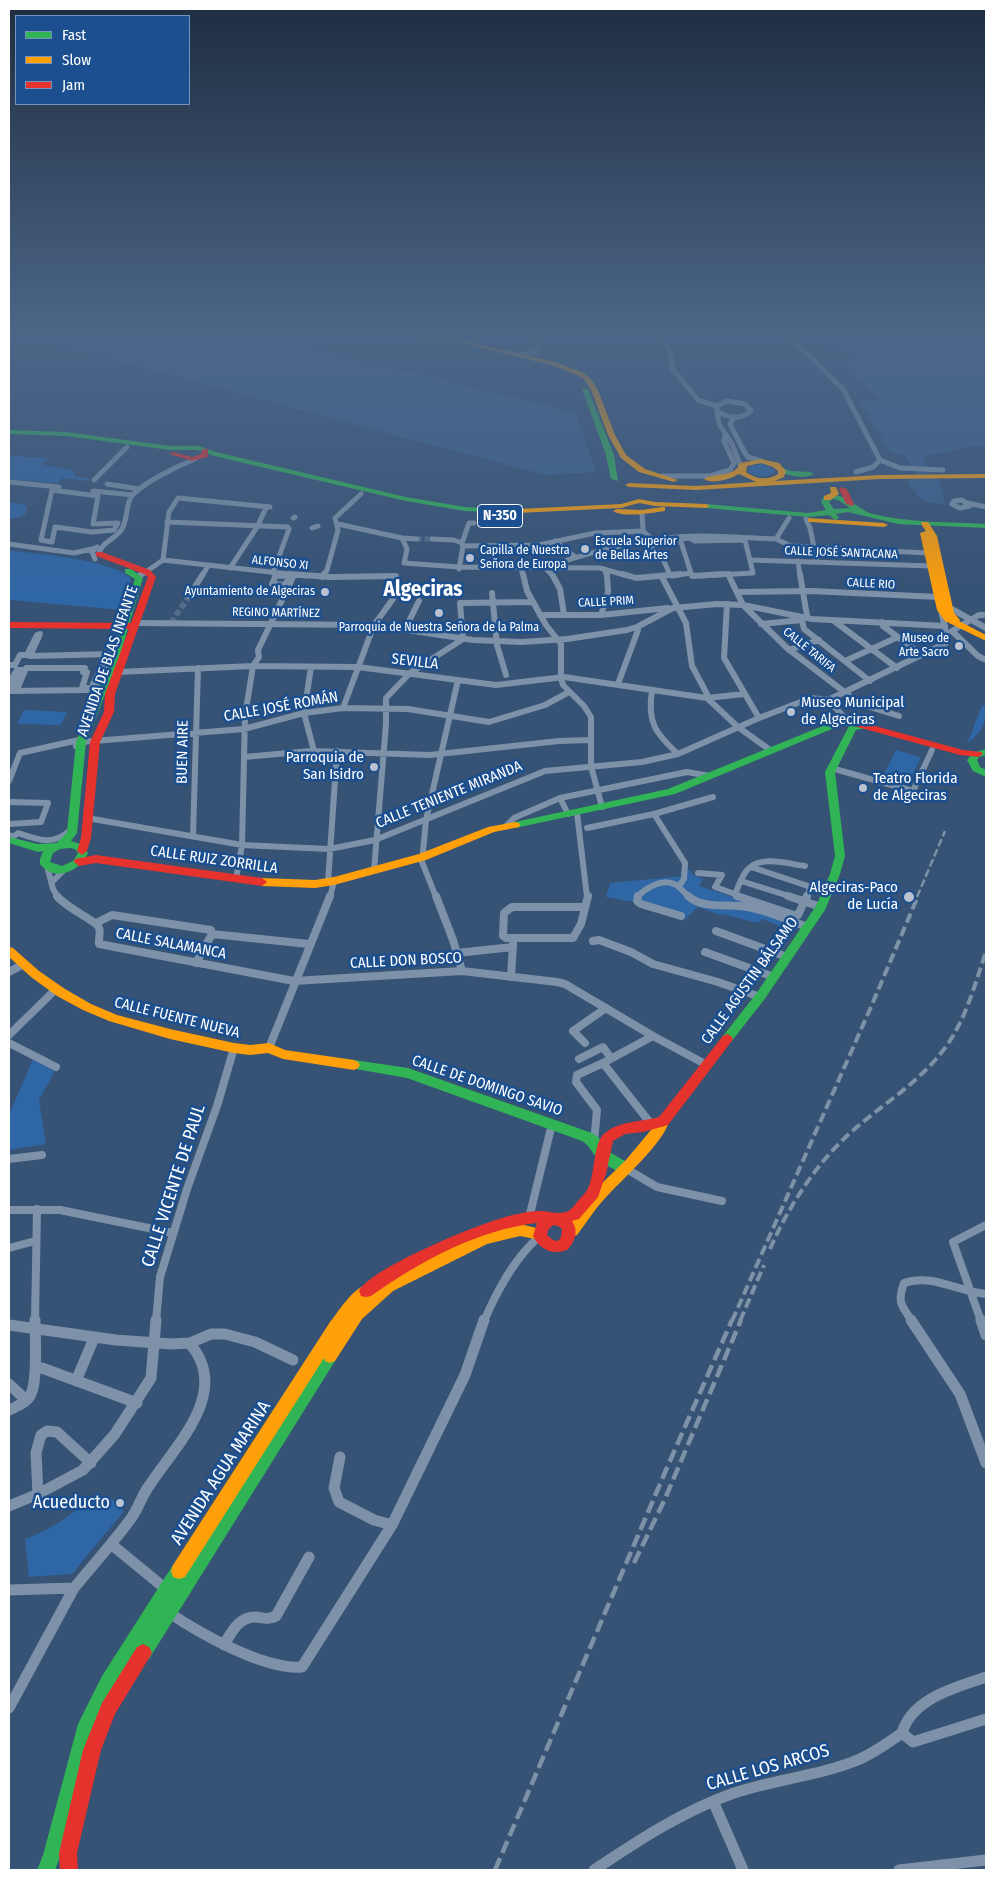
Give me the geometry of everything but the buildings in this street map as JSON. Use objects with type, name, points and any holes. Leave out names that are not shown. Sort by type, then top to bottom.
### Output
[{"type":"main road","points":[[595,419],[610,456],[615,479],[620,483],[630,485],[795,486],[804,484],[835,502],[864,514]]},
{"type":"main road","points":[[606,419],[615,441],[627,462],[636,469],[678,485]]},
{"type":"main road","name":"N-350","points":[[9,432],[68,434],[190,457]]},
{"type":"main road","name":"N-350","points":[[9,436],[61,439],[190,457],[210,458],[367,494],[440,506],[497,511],[620,506],[773,514],[789,518],[806,519],[835,502]]},
{"type":"main road","points":[[615,441],[615,451],[619,462],[642,478],[640,482],[630,485]]},
{"type":"main road","points":[[607,452],[609,477],[614,484],[626,488],[652,489],[728,477],[749,462],[761,461],[773,463],[781,469],[800,475],[986,470]]},
{"type":"main road","points":[[741,468],[746,476],[766,485]]},
{"type":"main road","points":[[766,485],[781,475],[781,469]]},
{"type":"main road","points":[[615,479],[616,475],[622,473],[678,485],[714,487],[804,484],[880,477]]},
{"type":"main road","points":[[714,487],[904,476],[986,476]]},
{"type":"main road","points":[[835,502],[904,476]]},
{"type":"main road","name":"N-350","points":[[835,502],[848,510],[927,530],[941,526],[986,527]]},
{"type":"main road","name":"N-350","points":[[773,514],[835,502],[899,526],[927,530],[986,527]]},
{"type":"main road","points":[[927,530],[931,566],[938,597],[944,608]]},
{"type":"main road","points":[[927,530],[948,619],[956,626],[983,633]]},
{"type":"main road","points":[[97,554],[143,574]]},
{"type":"main road","name":"AVENIDA DE BLAS INFANTE","points":[[81,855],[95,742],[109,712],[110,694],[133,626],[143,574]]},
{"type":"main road","points":[[9,627],[133,626]]},
{"type":"main road","name":"AVENIDA DE BLAS INFANTE","points":[[59,845],[72,833],[81,742],[102,690],[133,626]]},
{"type":"main road","name":"CALLE RUIZ ZORRILLA","points":[[81,855],[94,856],[96,859],[285,885],[331,882],[422,857],[492,829],[671,792],[832,725],[856,725]]},
{"type":"main road","points":[[856,725],[932,750],[981,754]]},
{"type":"main road","points":[[856,725],[956,752],[981,754]]},
{"type":"main road","name":"CALLE AGUSTIN BÁLSAMO","points":[[664,1121],[760,997],[821,907],[835,874],[840,856],[830,780],[831,768],[856,725]]},
{"type":"main road","points":[[981,754],[976,768],[986,774]]},
{"type":"main road","points":[[9,840],[38,848],[76,845],[81,855],[65,869],[55,869],[34,852],[9,845]]},
{"type":"main road","points":[[46,862],[48,851],[59,845]]},
{"type":"main road","name":"CALLE FUENTE NUEVA","points":[[9,951],[22,965],[54,990],[126,1024],[234,1048],[250,1050],[269,1048]]},
{"type":"main road","name":"CALLE DE DOMINGO SAVIO","points":[[269,1048],[283,1054],[408,1073],[552,1124],[594,1142]]},
{"type":"main road","points":[[601,1154],[608,1137],[615,1132],[664,1121]]},
{"type":"main road","points":[[572,1231],[568,1224],[556,1218],[544,1222],[541,1226],[540,1235],[547,1244],[558,1246],[568,1242],[572,1231],[602,1192],[651,1140],[664,1121]]},
{"type":"main road","points":[[632,1129],[641,1130],[651,1140]]},
{"type":"main road","points":[[594,1142],[601,1154],[625,1168]]},
{"type":"main road","name":"AVENIDA AGUA MARINA","points":[[46,1870],[52,1855],[84,1730],[108,1682],[350,1307],[382,1280],[428,1255],[488,1228],[530,1213],[556,1218],[574,1215],[593,1193],[599,1174],[601,1154]]},
{"type":"main road","name":"AVENIDA AGUA MARINA","points":[[69,1870],[68,1853],[99,1729],[119,1691],[168,1612],[357,1314],[388,1287],[483,1239],[501,1233],[520,1230],[540,1235]]},
{"type":"street","points":[[719,419],[719,424],[725,436],[732,444],[741,468]]},
{"type":"street","points":[[734,419],[730,424],[746,455],[761,461]]},
{"type":"street","points":[[858,419],[880,460],[900,468],[943,470]]},
{"type":"street","points":[[652,476],[710,476],[730,470],[734,463],[724,441],[725,436]]},
{"type":"street","points":[[94,480],[127,447]]},
{"type":"street","points":[[9,544],[74,553],[97,554],[100,549],[116,536],[124,525],[133,495],[139,489],[190,457]]},
{"type":"street","points":[[856,472],[873,467],[880,460]]},
{"type":"street","points":[[9,482],[133,495]]},
{"type":"street","points":[[107,484],[139,489]]},
{"type":"street","points":[[52,490],[98,496],[93,524],[118,523],[114,530],[92,532],[55,528],[52,542],[44,541],[41,540],[52,490]]},
{"type":"street","points":[[322,577],[328,570],[338,523],[367,494]]},
{"type":"street","points":[[143,574],[163,560],[169,512],[178,498],[268,507],[230,568]]},
{"type":"street","points":[[967,506],[984,507]]},
{"type":"street","points":[[641,508],[644,531],[654,541]]},
{"type":"street","points":[[776,539],[789,518]]},
{"type":"street","points":[[806,519],[810,525],[817,562]]},
{"type":"street","points":[[167,522],[290,528],[273,573]]},
{"type":"street","points":[[338,523],[386,532],[402,538],[417,539]]},
{"type":"street","points":[[459,568],[462,545],[470,523],[474,523]]},
{"type":"street","points":[[432,539],[454,540],[462,545],[521,547],[595,533],[644,531]]},
{"type":"street","points":[[402,538],[407,549],[403,564],[459,568],[604,569],[636,578],[691,573]]},
{"type":"street","points":[[685,538],[680,539],[692,576],[753,574],[745,540],[738,539]]},
{"type":"street","points":[[545,568],[575,557],[654,541],[685,538],[695,541],[733,542],[729,539],[776,539],[791,546],[814,548],[928,552]]},
{"type":"street","points":[[41,549],[44,541]]},
{"type":"street","points":[[555,541],[575,557]]},
{"type":"street","points":[[647,543],[663,559],[670,575]]},
{"type":"street","name":"ALFONSO XI","points":[[163,560],[322,577],[396,576]]},
{"type":"street","name":"CALLE JOSÉ SANTACANA","points":[[750,560],[931,566]]},
{"type":"street","points":[[798,561],[807,616],[804,619],[804,629],[870,681]]},
{"type":"street","points":[[189,596],[208,566]]},
{"type":"street","points":[[521,568],[532,602],[561,644],[561,678],[568,692],[584,706],[591,717],[591,766],[602,807]]},
{"type":"street","points":[[545,568],[552,572],[559,587],[563,598],[564,615]]},
{"type":"street","points":[[601,615],[609,588],[609,580],[604,569]]},
{"type":"street","name":"CALLE TARIFA","points":[[728,574],[743,605],[790,650],[860,704],[899,716]]},
{"type":"street","points":[[236,879],[242,845],[244,728],[253,666],[259,654],[258,650],[294,575]]},
{"type":"street","points":[[662,577],[676,608],[686,623],[692,666],[707,694],[707,698],[738,727],[770,750]]},
{"type":"street","name":"CALLE RIO","points":[[738,592],[804,591],[938,597]]},
{"type":"street","points":[[492,593],[497,645],[506,675]]},
{"type":"street","points":[[343,708],[374,625],[393,599]]},
{"type":"street","points":[[405,629],[418,601]]},
{"type":"street","points":[[374,870],[375,840],[384,753],[386,698],[410,673],[463,639],[460,603],[532,602]]},
{"type":"street","points":[[727,604],[724,658],[759,718]]},
{"type":"street","name":"CALLE PRIM","points":[[540,615],[601,615],[727,604],[743,605],[804,619]]},
{"type":"street","name":"REGINO MARTÍNEZ","points":[[133,626],[374,625],[463,639],[498,642],[557,640],[636,627],[676,608]]},
{"type":"street","points":[[761,624],[804,619],[956,626],[983,617]]},
{"type":"street","points":[[834,620],[897,668]]},
{"type":"street","points":[[882,622],[883,626],[922,655]]},
{"type":"street","points":[[856,725],[848,721],[828,700],[946,643],[956,626]]},
{"type":"street","points":[[956,626],[978,656],[986,660]]},
{"type":"street","points":[[618,684],[638,630],[636,627]]},
{"type":"street","points":[[9,665],[15,665],[20,655],[27,655],[37,634],[40,634],[30,656],[112,654],[110,661],[103,664],[93,684],[101,683],[109,666],[100,688],[82,688],[87,672],[83,672],[85,668],[26,668],[18,687],[13,687],[16,677],[22,670],[17,670],[9,683]]},
{"type":"street","points":[[845,661],[898,637]]},
{"type":"street","points":[[790,650],[819,640]]},
{"type":"street","name":"SEVILLA","points":[[118,672],[253,666],[358,667],[496,685],[561,678],[618,684],[707,698],[744,694]]},
{"type":"street","points":[[311,666],[304,713],[314,751]]},
{"type":"street","name":"BUEN AIRE","points":[[193,836],[198,668]]},
{"type":"street","points":[[9,672],[12,672],[9,678]]},
{"type":"street","points":[[458,680],[426,820],[422,862],[457,953],[462,971]]},
{"type":"street","points":[[9,691],[102,690]]},
{"type":"street","points":[[652,690],[649,718],[662,740],[678,754]]},
{"type":"street","name":"CALLE JOSÉ ROMÁN","points":[[81,742],[244,728],[304,713],[343,708],[408,709],[489,722],[545,705],[568,692]]},
{"type":"street","name":"CALLE TENIENTE MIRANDA","points":[[87,818],[242,845],[329,849],[375,840],[545,771],[642,762],[678,754],[759,718],[811,698],[828,700]]},
{"type":"street","points":[[9,781],[20,753],[79,740],[76,747],[68,832],[55,842],[18,832],[13,837],[9,835]]},
{"type":"street","points":[[244,757],[314,751],[440,753],[559,741],[591,740]]},
{"type":"street","points":[[831,768],[913,791],[932,750]]},
{"type":"street","points":[[269,1048],[294,981],[332,890],[329,849],[337,751]]},
{"type":"street","points":[[504,827],[514,818],[560,798],[687,772],[710,776]]},
{"type":"street","points":[[587,828],[654,814],[713,797]]},
{"type":"street","points":[[560,798],[572,813],[588,891],[586,907],[580,928],[574,938],[567,939],[551,937],[505,938],[503,935],[504,916],[509,908],[516,906],[586,907]]},
{"type":"street","points":[[9,802],[48,803],[41,822],[9,824]]},
{"type":"street","points":[[654,814],[685,863],[684,879],[679,886]]},
{"type":"street","name":"CALLE SALAMANCA","points":[[46,862],[57,897],[65,907],[96,923],[101,931],[98,942],[100,944],[294,981]]},
{"type":"street","points":[[735,894],[747,870],[765,862],[805,866]]},
{"type":"street","points":[[698,873],[722,875],[715,888],[795,916],[798,914],[810,889],[807,886],[751,868]]},
{"type":"street","points":[[52,882],[65,869]]},
{"type":"street","points":[[742,881],[821,907]]},
{"type":"street","points":[[681,916],[641,904],[637,899],[639,895],[651,887],[664,882],[673,883],[679,886],[686,896],[699,903],[743,905],[807,927]]},
{"type":"street","points":[[96,923],[112,915],[211,930],[212,934]]},
{"type":"street","points":[[716,931],[787,957]]},
{"type":"street","points":[[212,934],[309,944]]},
{"type":"street","points":[[196,963],[212,934]]},
{"type":"street","points":[[511,977],[514,938]]},
{"type":"street","points":[[593,941],[599,940],[631,952],[653,964],[718,982],[760,997]]},
{"type":"street","points":[[457,953],[513,947]]},
{"type":"street","points":[[704,952],[774,977]]},
{"type":"street","points":[[9,972],[22,965]]},
{"type":"street","name":"CALLE DON BOSCO","points":[[294,981],[462,971],[566,984],[707,1065]]},
{"type":"street","points":[[9,1035],[54,990]]},
{"type":"street","points":[[585,1043],[573,1031],[606,1008]]},
{"type":"street","points":[[594,1142],[598,1110],[576,1082],[577,1075],[654,1036]]},
{"type":"street","points":[[9,1043],[56,1067]]},
{"type":"street","points":[[579,1059],[603,1047],[611,1058]]},
{"type":"street","name":"CALLE VICENTE DE PAUL","points":[[9,1506],[38,1494],[83,1470],[115,1434],[137,1403],[151,1378],[160,1277],[173,1233],[217,1106],[234,1048]]},
{"type":"street","points":[[603,1063],[651,1124]]},
{"type":"street","points":[[530,1213],[552,1124]]},
{"type":"street","points":[[9,1158],[42,1154]]},
{"type":"street","points":[[625,1168],[657,1187],[722,1201]]},
{"type":"street","points":[[9,1411],[26,1400],[30,1394],[35,1369],[36,1209]]},
{"type":"street","points":[[9,1210],[60,1210],[173,1233]]},
{"type":"street","points":[[986,1224],[953,1242],[986,1336]]},
{"type":"street","points":[[168,1612],[189,1628],[224,1645],[291,1668],[302,1667],[392,1525],[465,1375],[477,1336],[493,1300],[525,1249],[540,1235]]},
{"type":"street","points":[[9,1248],[35,1241]]},
{"type":"street","points":[[986,1294],[970,1293],[918,1278],[910,1279],[900,1289],[900,1304],[960,1394],[986,1463]]},
{"type":"street","points":[[9,1325],[94,1338],[154,1344],[190,1344],[198,1338],[213,1334],[228,1335],[264,1346],[293,1360]]},
{"type":"street","points":[[76,1381],[94,1338]]},
{"type":"street","points":[[9,1708],[74,1588],[133,1516],[147,1488],[198,1415],[204,1396],[204,1370],[197,1352],[190,1344]]},
{"type":"street","points":[[35,1369],[42,1368],[137,1403]]},
{"type":"street","points":[[9,1384],[26,1400]]},
{"type":"street","points":[[38,1494],[35,1447],[38,1438],[45,1432],[57,1432],[91,1462]]},
{"type":"street","points":[[340,1458],[334,1488],[340,1502],[345,1507],[374,1520],[392,1525]]},
{"type":"street","points":[[111,1544],[167,1590]]},
{"type":"street","points":[[224,1645],[233,1630],[244,1620],[256,1617],[267,1619],[276,1616],[309,1557]]},
{"type":"street","points":[[9,1590],[74,1588]]},
{"type":"street","name":"CALLE LOS ARCOS","points":[[594,1870],[665,1823],[713,1800],[754,1786],[856,1762],[888,1745],[902,1733],[903,1724],[911,1714],[929,1701],[986,1677]]},
{"type":"street","points":[[902,1733],[913,1742],[986,1719]]},
{"type":"street","points":[[713,1800],[743,1870],[749,1870]]},
{"type":"street","points":[[898,1870],[986,1860]]},
{"type":"shaded area","points":[[334,419],[578,419],[596,472],[545,475]]},
{"type":"shaded area","points":[[870,419],[986,419],[986,446],[968,447],[923,457],[933,478],[940,481],[945,504],[931,503],[918,496],[907,481],[918,478],[905,456],[890,452]]},
{"type":"shaded area","points":[[9,456],[49,458],[43,465],[69,469],[73,471],[75,476],[90,479],[88,481],[62,478],[58,483],[9,479]]},
{"type":"shaded area","points":[[763,464],[774,469],[774,473],[760,476],[753,475],[748,470],[751,466]]},
{"type":"shaded area","points":[[9,502],[23,504],[27,507],[25,515],[9,518]]},
{"type":"shaded area","points":[[9,550],[89,561],[119,571],[130,577],[131,580],[123,610],[9,600]]},
{"type":"shaded area","points":[[982,705],[986,707],[984,724],[976,736],[967,744]]},
{"type":"shaded area","points":[[24,710],[67,712],[61,725],[17,724]]},
{"type":"shaded area","points":[[896,750],[921,757],[907,786],[882,778]]},
{"type":"shaded area","points":[[689,869],[692,874],[703,879],[699,886],[797,918],[805,925],[792,931],[762,919],[758,923],[720,915],[698,907],[683,921],[634,902],[606,897],[610,883],[682,876],[683,870]]},
{"type":"shaded area","points":[[33,1059],[55,1071],[39,1100],[46,1144],[9,1150],[9,1115]]},
{"type":"shaded area","points":[[93,1496],[103,1505],[110,1498],[124,1511],[72,1574],[29,1577],[25,1539],[61,1521]]},
{"type":"tunnel","points":[[417,539],[432,539]]},
{"type":"tunnel","points":[[171,623],[189,596]]},
{"type":"railway","points":[[917,897],[945,831]]},
{"type":"railway","points":[[732,1321],[918,896]]},
{"type":"railway","points":[[770,1249],[794,1202],[814,1172],[837,1145],[861,1123],[909,1085],[941,1053],[963,1017],[986,952]]},
{"type":"railway","points":[[740,1321],[764,1265]]},
{"type":"railway","points":[[495,1870],[732,1320]]},
{"type":"railway","points":[[634,1563],[664,1501],[741,1320]]},
{"type":"traffic: fast","points":[[596,419],[610,455],[615,479]]},
{"type":"traffic: fast","points":[[9,432],[66,434],[170,448],[199,448],[214,454],[406,499],[465,509],[517,511]]},
{"type":"traffic: fast","points":[[781,469],[790,473],[810,474]]},
{"type":"traffic: fast","points":[[835,518],[825,502],[827,498],[840,498],[859,511]]},
{"type":"traffic: fast","points":[[706,506],[808,515],[848,510],[898,522],[986,526]]},
{"type":"traffic: fast","points":[[61,845],[72,833],[81,742],[114,662],[139,578],[128,571]]},
{"type":"traffic: fast","points":[[515,825],[671,792],[838,723],[853,723]]},
{"type":"traffic: fast","points":[[727,1039],[760,997],[821,907],[835,874],[840,856],[830,772],[853,727],[862,726]]},
{"type":"traffic: fast","points":[[986,752],[976,755],[972,760],[976,769],[986,774]]},
{"type":"traffic: fast","points":[[9,840],[38,848],[55,846]]},
{"type":"traffic: fast","points":[[71,844],[79,847],[83,853],[72,867],[56,869],[45,864],[46,854],[52,848],[71,844]]},
{"type":"traffic: fast","points":[[354,1065],[408,1073],[587,1137],[594,1142],[601,1154],[625,1168]]},
{"type":"traffic: fast","points":[[143,1653],[330,1356]]},
{"type":"traffic: fast","points":[[46,1870],[52,1855],[84,1730],[108,1682],[179,1571]]},
{"type":"traffic: slow","points":[[605,419],[617,447],[631,464],[642,471],[674,480]]},
{"type":"traffic: slow","points":[[761,461],[776,465],[782,471],[781,475],[772,480],[762,481],[742,473],[743,465],[761,461]]},
{"type":"traffic: slow","points":[[708,479],[728,477],[741,469]]},
{"type":"traffic: slow","points":[[629,485],[696,488],[880,477],[986,476]]},
{"type":"traffic: slow","points":[[827,498],[835,494],[833,489]]},
{"type":"traffic: slow","points":[[517,511],[621,506],[639,501],[655,504],[706,506]]},
{"type":"traffic: slow","points":[[617,511],[642,512],[662,509]]},
{"type":"traffic: slow","points":[[811,520],[884,525]]},
{"type":"traffic: slow","points":[[925,524],[933,536],[950,614],[956,620]]},
{"type":"traffic: slow","points":[[924,533],[941,610],[948,619],[986,638]]},
{"type":"traffic: slow","points":[[262,882],[315,884],[334,881],[422,857],[492,829],[515,825]]},
{"type":"traffic: slow","points":[[9,951],[35,974],[61,992],[87,1007],[113,1018],[141,1027],[234,1048],[250,1050],[269,1048],[283,1054],[354,1065]]},
{"type":"traffic: slow","points":[[572,1231],[602,1192],[630,1165],[662,1126],[663,1121]]},
{"type":"traffic: slow","points":[[330,1356],[357,1314],[388,1287],[483,1239],[501,1233],[520,1230],[540,1234]]},
{"type":"traffic: slow","points":[[179,1571],[335,1327],[366,1291]]},
{"type":"traffic: jam","points":[[173,454],[192,459],[205,455],[205,451]]},
{"type":"traffic: jam","points":[[843,489],[850,504]]},
{"type":"traffic: jam","points":[[82,851],[86,838],[95,742],[109,712],[110,694],[152,577],[147,572],[99,554]]},
{"type":"traffic: jam","points":[[9,625],[132,626]]},
{"type":"traffic: jam","points":[[853,723],[963,753],[978,754]]},
{"type":"traffic: jam","points":[[79,862],[96,859],[262,882]]},
{"type":"traffic: jam","points":[[559,1219],[574,1215],[593,1193],[599,1174],[604,1145],[608,1137],[623,1129],[643,1127],[663,1121],[727,1039]]},
{"type":"traffic: jam","points":[[366,1291],[383,1279],[431,1252],[488,1227],[516,1220],[540,1217],[560,1220],[563,1221],[569,1227],[569,1235],[565,1243],[558,1247],[545,1243],[540,1236],[544,1224],[551,1219],[554,1218]]},
{"type":"traffic: jam","points":[[69,1870],[68,1853],[92,1750],[108,1709],[143,1653]]},
{"type":"place","name":"Escuela Superior de Bellas Artes","points":[[585,549]]},
{"type":"place","name":"Capilla de Nuestra Señora de Europa","points":[[470,558]]},
{"type":"place","name":"Ayuntamiento de Algeciras","points":[[325,592]]},
{"type":"place","name":"Parroquia de Nuestra Señora de la Palma","points":[[439,613]]},
{"type":"place","name":"Museo de Arte Sacro","points":[[959,646]]},
{"type":"place","name":"Museo Municipal de Algeciras","points":[[791,712]]},
{"type":"place","name":"Parroquia de San Isidro","points":[[374,767]]},
{"type":"place","name":"Teatro Florida de Algeciras","points":[[863,788]]},
{"type":"place","name":"Algeciras-Paco de Lucía","points":[[909,897]]},
{"type":"place","name":"Acueducto","points":[[120,1503]]},
{"type":"district","name":"Algeciras","points":[[423,590]]}]
